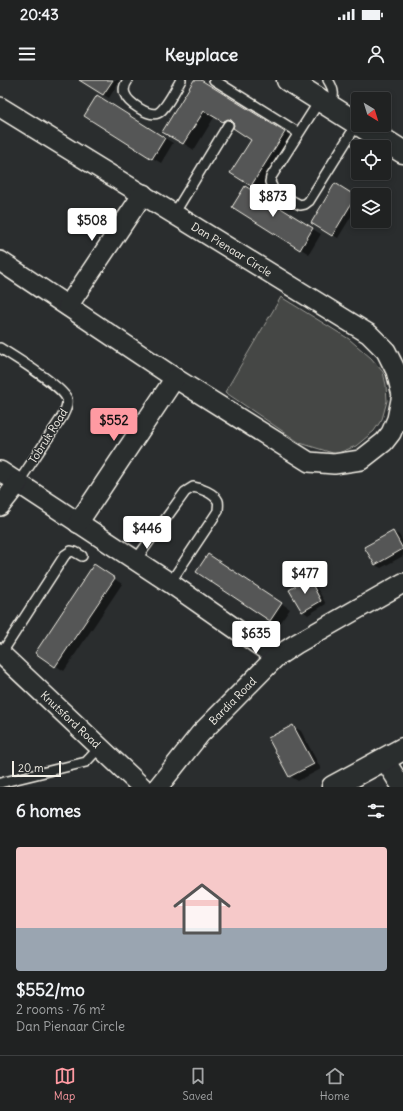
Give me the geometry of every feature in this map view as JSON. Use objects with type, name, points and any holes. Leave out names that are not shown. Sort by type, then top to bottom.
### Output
[{"type":"street","points":[[288,80],[351,119]]},
{"type":"street","name":"Dan Pienaar Circle","points":[[0,107],[369,334],[386,351],[398,377],[402,395],[397,419],[397,437],[384,442],[361,460],[334,464],[309,462],[175,378],[0,261]]},
{"type":"street","points":[[372,132],[402,149]]},
{"type":"street","points":[[68,306],[143,194]]},
{"type":"street","points":[[78,523],[175,378]]},
{"type":"street","points":[[0,471],[170,584],[276,657]]},
{"type":"street","points":[[0,506],[18,483]]},
{"type":"street","name":"Bardia Road","points":[[158,787],[200,734],[276,657],[403,583]]},
{"type":"street","name":"Knutsford Road","points":[[1,654],[142,787]]},
{"type":"street","points":[[333,787],[403,749]]},
{"type":"street","points":[[384,759],[402,787]]},
{"type":"lane","points":[[128,80],[124,89],[126,97],[130,102],[151,114],[163,109],[181,80]]},
{"type":"lane","points":[[214,80],[242,101],[299,133]]},
{"type":"lane","points":[[328,80],[333,88],[334,95],[299,133],[272,177],[270,182],[274,191],[300,205],[305,204],[315,193],[353,132]]},
{"type":"lane","points":[[174,214],[228,125]]},
{"type":"lane","name":"Tobruk Road","points":[[0,348],[59,388],[67,398],[67,407],[62,417],[18,483]]},
{"type":"lane","points":[[135,561],[185,492],[192,487],[200,488],[214,496],[218,501],[218,511],[170,584]]},
{"type":"lane","points":[[1,654],[65,554],[71,551],[82,556]]},
{"type":"lane","points":[[0,783],[86,762],[100,748]]},
{"type":"shaded area","points":[[281,297],[349,339],[371,358],[383,372],[387,401],[382,419],[374,431],[356,446],[336,454],[300,443],[225,392]]},
{"type":"building","points":[[79,80],[113,80],[103,95]]},
{"type":"building","points":[[194,80],[201,80],[285,132],[251,186],[230,173],[251,140],[233,128],[234,125],[231,120],[228,119],[223,122],[204,111],[183,144],[162,132]]},
{"type":"building","points":[[97,95],[165,138],[152,159],[84,116]]},
{"type":"building","points":[[335,183],[351,193],[351,204],[332,236],[311,223]]},
{"type":"building","points":[[245,186],[313,228],[300,250],[232,207]]},
{"type":"building","points":[[393,531],[403,549],[375,565],[364,547]]},
{"type":"building","points":[[208,554],[282,603],[270,621],[196,572]]},
{"type":"building","points":[[94,564],[115,578],[55,667],[35,653]]},
{"type":"building","points":[[309,578],[321,601],[302,612],[289,590]]},
{"type":"building","points":[[293,725],[314,764],[289,777],[268,738]]}]
